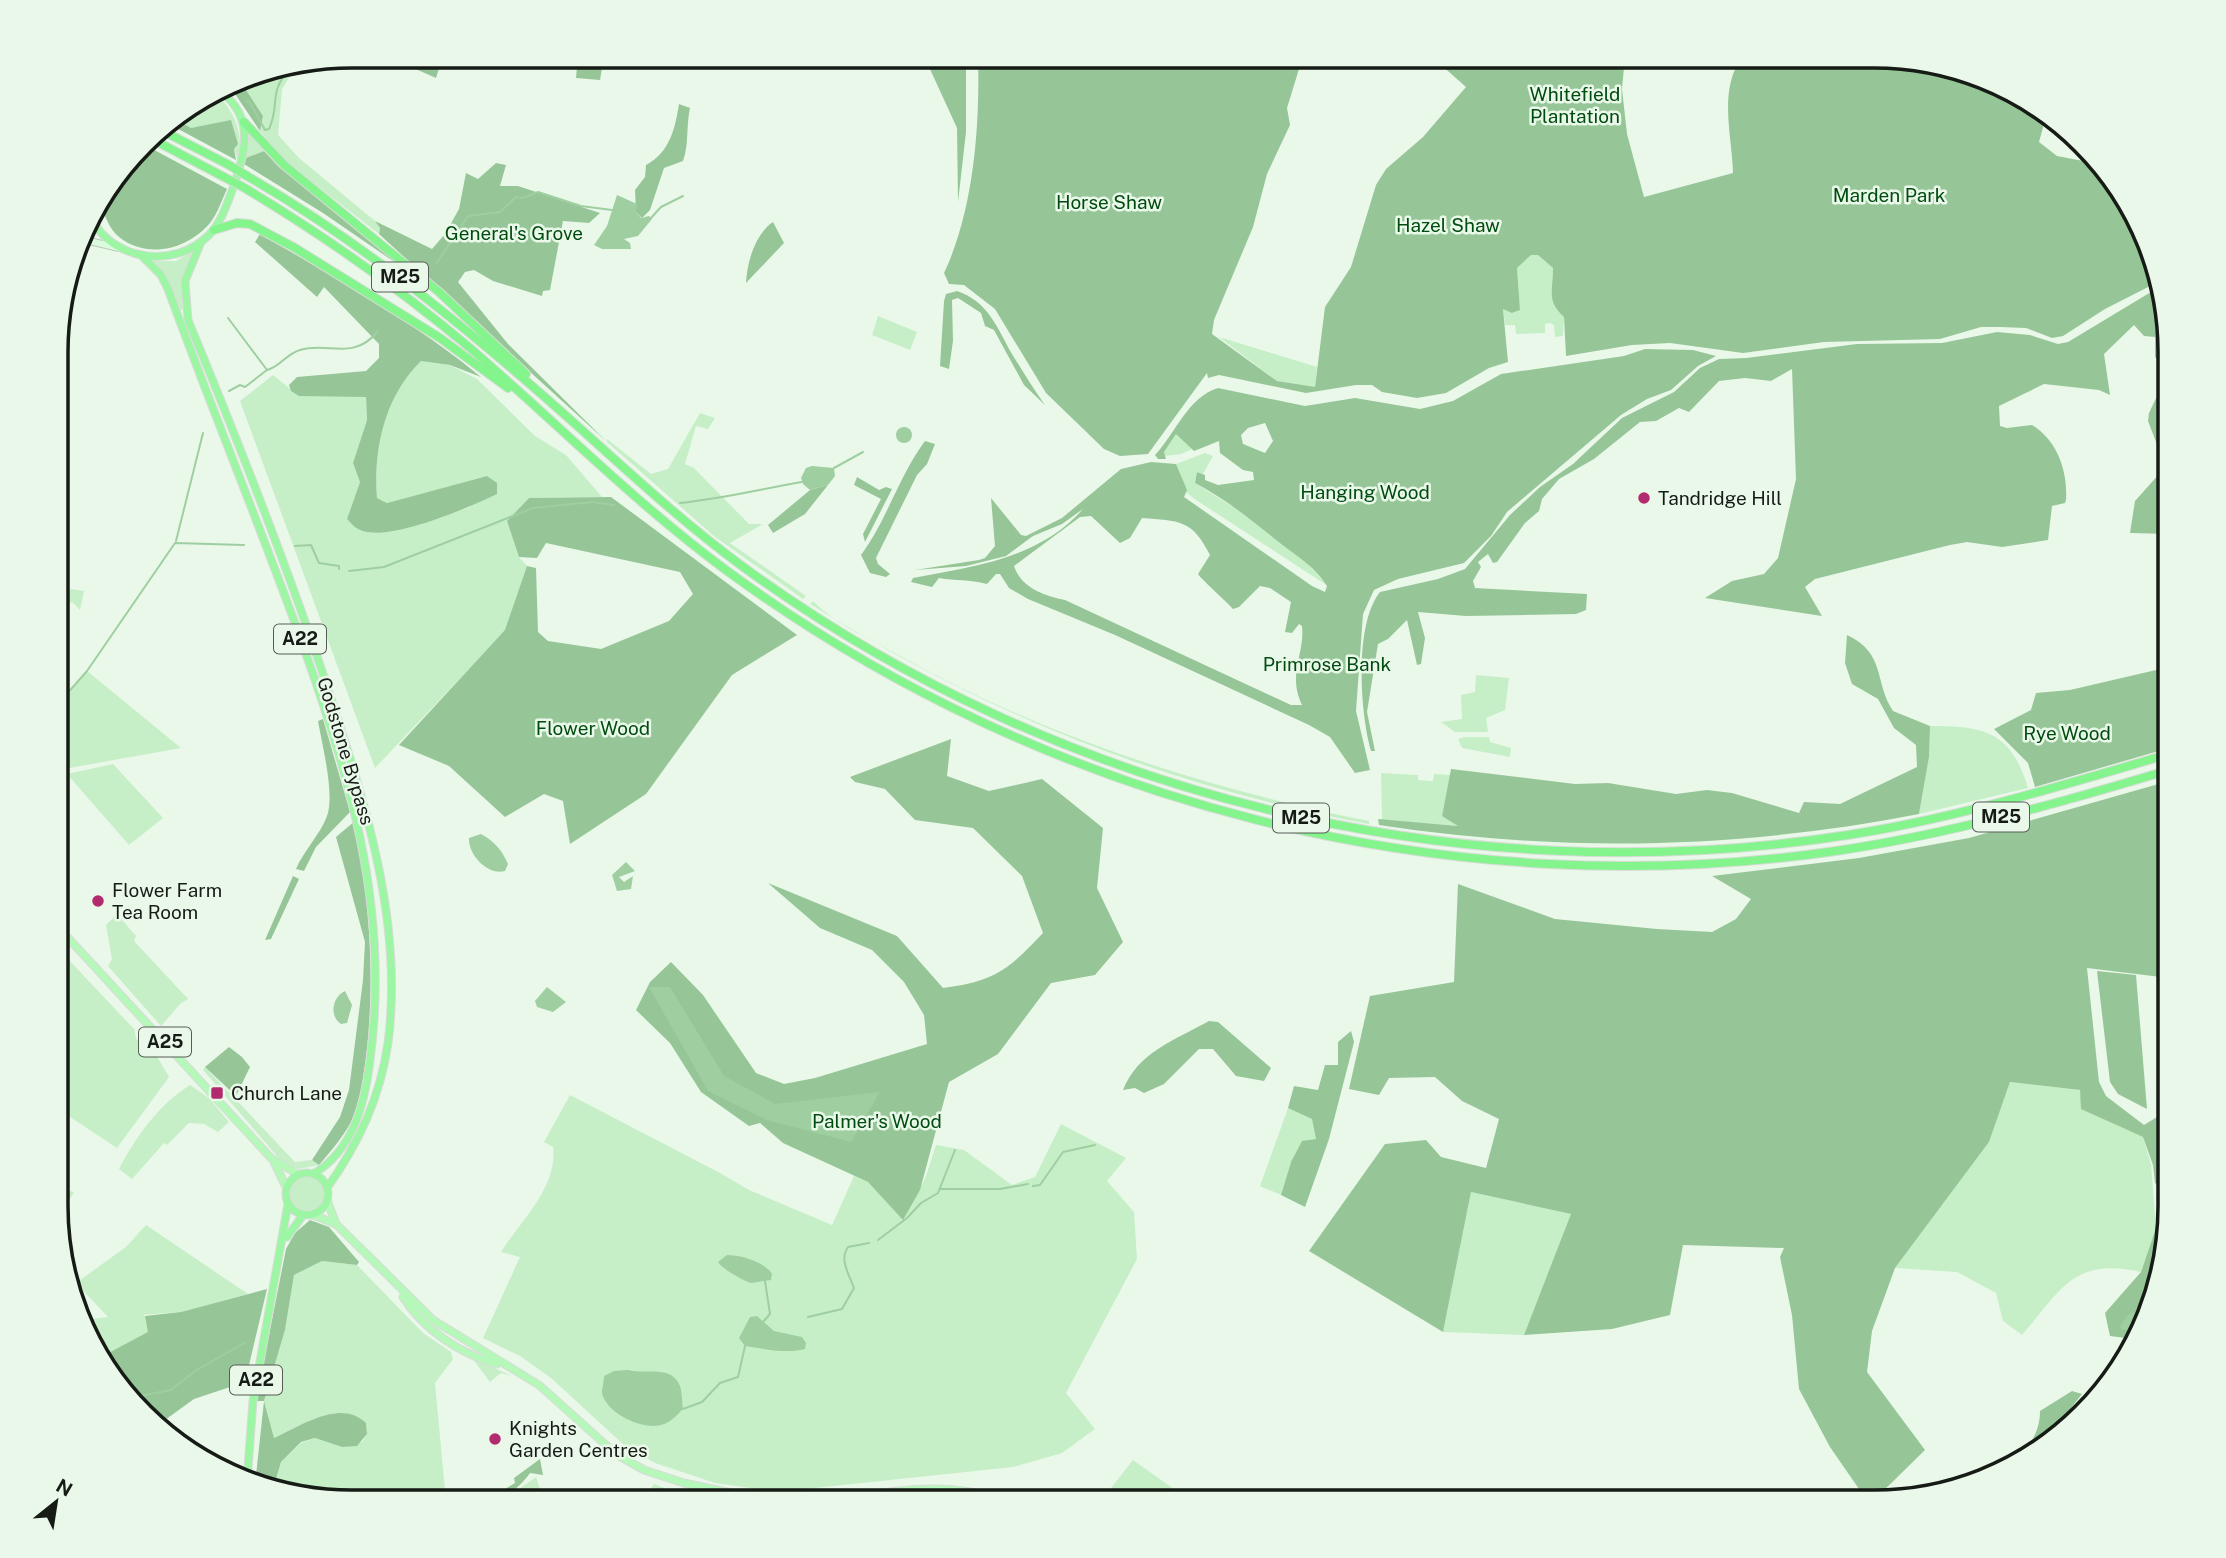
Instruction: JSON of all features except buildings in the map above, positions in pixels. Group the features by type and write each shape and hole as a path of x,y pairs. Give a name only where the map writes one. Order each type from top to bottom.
{"highway":[{"path":"98,228 119,248 142,256 173,255 201,242 214,230 243,162 244,122 228,97"},
{"name":"M25","path":"244,122 284,166 459,311 513,361 542,394"},
{"name":"M25","path":"171,134 229,165 383,263 542,394 649,492 716,547 788,599 888,660 993,714 1084,752 1186,787 1301,818 1393,835 1512,849 1600,853 1731,849 1853,835 1961,814 2158,757"},
{"name":"M25","path":"160,144 243,187 382,278 465,344 641,502 703,553 802,624 879,670 982,723 1062,758 1160,793 1275,825 1357,843 1479,859 1596,866 1690,864 1809,854 1903,839 2017,814 2158,773"},
{"name":"M25","path":"214,230 237,223 250,224 295,248 429,330 529,402"},
{"name":"Godstone Bypass","path":"201,242 185,281 188,320 304,617 364,800 385,908 390,963 388,1041 380,1082 361,1135 327,1188"},
{"name":"Godstone Bypass","path":"142,256 161,275 168,289 277,572 321,696 356,809 369,872 376,969 369,1072 362,1105 344,1145 331,1161 313,1174"},
{"path":"313,1174 327,1188 327,1200 320,1211 303,1215 288,1204 287,1189 299,1175 313,1174"},
{"name":"A22","path":"248,1470 253,1401 268,1306 284,1241 288,1204"},
{"name":"A22","path":"284,1241 303,1215"}],"main road":[{"path":"91,241 119,248"},
{"name":"A25","path":"68,937 271,1158 287,1189"},
{"name":"A25","path":"271,1158 299,1175"},
{"path":"327,1200 336,1224"},
{"path":"313,1214 336,1224 400,1291 410,1308 446,1341 504,1366 539,1385 611,1450 631,1463 684,1483 717,1490"},
{"path":"900,1490 922,1487 958,1490"}],"shaded area":[{"path":"291,75 282,89 278,135 299,158 375,221 380,228 379,234 284,160 260,131 263,116 246,89"},
{"path":"222,100 237,124 240,142 238,162 234,149 207,126 191,128 184,124"},
{"path":"247,130 264,151 246,158"},
{"path":"617,195 637,204 636,212 641,218 649,216 652,219 638,236 624,239 630,243 631,249 602,249 594,245 607,226"},
{"path":"193,251 181,281 183,309 180,311 165,273 152,261 176,261"},
{"path":"1531,255 1538,255 1553,268 1552,295 1555,306 1564,317 1563,336 1555,337 1554,325 1550,323 1545,324 1545,333 1516,334 1515,325 1505,325 1503,308 1512,313 1520,310 1517,268"},
{"path":"878,316 917,332 910,350 872,335"},
{"path":"1219,337 1317,367 1315,388 1277,381"},
{"path":"421,361 450,365 477,379 535,436 566,455 602,497 529,498 507,521 519,557 527,566 506,630 375,768 240,401 273,375 299,396 366,396 367,420 353,463 360,482 347,519 360,530 371,533 399,530 470,507 487,476 387,503 377,498 377,461 384,424 398,390"},
{"path":"700,413 715,418 708,429 696,426 685,464 694,468 749,524 763,524 730,543 806,596 803,599 715,537 607,442 607,439 651,474 668,469"},
{"path":"901,427 907,427 912,435 910,441 901,443 896,438 896,432"},
{"path":"1176,433 1192,449 1165,456 1164,452"},
{"path":"1205,453 1213,456 1203,474 1197,472 1195,483 1257,522 1304,560 1328,586 1186,492 1176,464"},
{"path":"806,468 834,468 835,476 828,485 810,490 801,478"},
{"path":"71,589 84,591 80,610 72,602 68,604 68,592"},
{"path":"813,601 823,610 831,617 810,604"},
{"path":"831,617 874,642 844,626"},
{"path":"87,671 181,748 68,768 68,695"},
{"path":"1476,675 1509,678 1505,710 1486,718 1488,732 1455,732 1441,722 1462,719 1461,695 1475,692"},
{"path":"970,692 1015,713 1130,758 1248,793 1369,821 1369,824 1293,808 1149,767 1079,741 1011,712"},
{"path":"1930,726 1966,728 1993,736 2004,743 2013,754 2028,788 1919,814 1929,757"},
{"path":"1489,737 1490,742 1511,748 1510,757 1462,748 1458,739"},
{"path":"113,764 163,818 129,845 68,774"},
{"path":"1381,773 1418,775 1418,780 1433,781 1434,774 1450,775 1442,816 1460,826 1382,820"},
{"path":"481,834 503,854 508,864 505,871 492,870 475,857 469,838"},
{"path":"626,862 635,871 619,877 624,882 633,876 631,889 617,891 612,875"},
{"path":"117,914 136,936 134,941 188,999 180,1004 161,1026 108,966 112,959 106,925"},
{"path":"68,959 135,1030 139,1043 152,1048 169,1077 117,1148 68,1116"},
{"path":"547,987 566,1002 553,1012 537,1007 535,1001"},
{"path":"649,987 670,987 724,1076 775,1104 880,1092 851,1142 767,1120 708,1091"},
{"path":"345,991 352,1005 347,1023 341,1024 337,1021 334,1007 337,998"},
{"path":"205,1067 295,1162 312,1160 319,1165 299,1169 282,1162 203,1070"},
{"path":"2010,1082 2080,1090 2082,1109 2143,1137 2151,1164 2156,1228 2141,1272 2099,1269 2084,1273 2059,1291 2022,1335 2003,1321 1996,1293 1957,1272 1895,1268 1989,1142"},
{"path":"190,1085 209,1098 229,1122 218,1132 204,1124 189,1123 167,1145 164,1143 132,1179 119,1169 133,1145 158,1112"},
{"path":"570,1095 749,1190 832,1225 854,1176 868,1182 903,1219 925,1179 936,1145 964,1150 1012,1185 1035,1177 1061,1124 1126,1158 1107,1181 1134,1212 1137,1259 1066,1393 1095,1429 1062,1453 1013,1467 796,1490 763,1490 715,1483 655,1463 625,1446 551,1378 520,1356 483,1338 520,1257 501,1252 536,1203 550,1176 553,1147 544,1142"},
{"path":"1288,1108 1312,1118 1316,1139 1291,1162 1281,1195 1260,1186"},
{"path":"307,1177 319,1182 324,1194 319,1206 307,1211 295,1206 290,1194 295,1182"},
{"path":"68,1189 74,1193 68,1201"},
{"path":"1471,1192 1572,1214 1524,1335 1443,1332"},
{"path":"146,1225 248,1294 181,1312 142,1315 145,1316 149,1332 109,1353 92,1319 108,1317 80,1288 79,1281 126,1247"},
{"path":"727,1255 758,1263 769,1270 772,1274 771,1280 751,1283 739,1277 718,1262"},
{"path":"322,1261 357,1265 423,1333 451,1352 453,1359 435,1383 445,1490 334,1489 276,1479 281,1462 301,1443 315,1438 342,1447 362,1442 367,1434 366,1423 345,1413 308,1421 274,1438 264,1401 285,1330 294,1275"},
{"path":"2137,1311 2128,1330 2122,1330 2120,1326 2128,1315"},
{"path":"757,1316 774,1331 802,1337 806,1343 805,1349 782,1351 745,1346 739,1338 750,1317"},
{"path":"472,1358 512,1376 501,1373 490,1382"},
{"path":"614,1371 671,1375 680,1386 683,1409 673,1419 653,1426 635,1423 618,1414 605,1401 602,1393 604,1376"},
{"path":"1133,1460 1175,1490 1109,1490"},
{"path":"536,1477 540,1489 518,1490"},
{"path":"654,1484 670,1490 650,1490"}],"green space":[{"path":"413,68 439,68 436,78"},
{"path":"577,68 602,68 600,80 576,78"},
{"path":"930,68 966,68 966,132 958,202 957,128"},
{"path":"978,68 1299,68 1287,108 1290,125 1267,174 1253,227 1214,320 1212,334 1277,381 1315,387 1325,307 1351,267 1376,185 1386,169 1423,137 1466,87 1445,68 1624,68 1622,89 1627,134 1644,197 1733,173 1728,98 1736,68 1892,69 1965,83 2016,106 2031,116 2044,125 2039,142 2057,156 2083,161 2087,165 2120,210 2143,261 2150,286 2105,309 2063,336 2052,338 2026,328 1981,327 1940,339 1824,342 1743,353 1670,343 1632,345 1566,356 1564,317 1555,306 1552,295 1553,268 1538,255 1531,255 1517,268 1520,310 1512,313 1503,309 1508,362 1489,368 1446,393 1417,398 1382,392 1372,385 1356,385 1306,393 1219,375 1208,378 1207,373 1148,454 1120,456 1104,449 1046,393 995,309 964,285 949,284 944,273 962,222 968,195 978,110"},
{"path":"246,89 263,116 260,131 235,94"},
{"path":"679,104 690,108 683,161 664,168 650,210 642,218 636,212 635,190 645,177 646,165 666,147 676,122"},
{"path":"231,120 238,144 234,149 236,160 177,128 184,124 191,128"},
{"path":"154,150 227,189 210,223 201,232 179,245 155,250 142,248 119,237 104,214 106,210 127,179"},
{"path":"264,151 278,166 392,256 393,261 244,164 246,158"},
{"name":"General's Grove","path":"496,163 506,165 500,186 518,186 600,213 589,223 563,221 550,290 543,291 542,296 493,281 474,270 465,272 458,282 508,344 607,442 379,234 380,228 375,221 432,249 445,234 459,209 466,173 478,179"},
{"path":"773,222 784,243 746,283 753,249 761,234"},
{"path":"260,234 401,319 481,377 450,365 421,361 398,390 384,424 377,461 377,498 387,503 487,476 497,483 497,494 429,522 389,532 360,530 347,519 360,482 353,463 367,420 366,397 299,396 291,391 289,385 297,377 366,371 379,358 379,344 324,287 317,297 255,242"},
{"path":"957,291 985,309 1045,405 1024,385 994,330 985,326 981,313 958,298 952,300 953,341 949,369 940,366 944,301 946,294"},
{"path":"2151,292 2158,360 2155,357 2155,337 2144,336 2134,325 2104,354 2110,395 2099,390 2044,384 1999,406 2000,426 2007,428 2032,425 2048,439 2063,467 2066,500 2065,503 2052,506 2048,540 2002,547 1967,542 1815,579 1805,587 1822,616 1705,598 1732,581 1764,574 1778,558 1796,479 1792,369 1771,381 1745,378 1719,381 1689,412 1679,408 1656,421 1640,422 1594,459 1559,479 1542,499 1539,511 1525,523 1497,562 1493,563 1488,554 1478,562 1481,567 1473,581 1475,588 1587,594 1586,610 1576,614 1466,616 1418,612 1425,638 1421,664 1417,665 1407,620 1388,639 1378,644 1367,712 1375,751 1371,751 1362,692 1363,646 1366,625 1380,592 1438,579 1465,569 1510,515 1540,487 1573,464 1622,418 1674,392 1700,368 1719,359 1857,344 1942,343 1997,332 2030,335 2058,344 2068,342"},
{"name":"Hanging Wood","path":"1645,349 1693,350 1716,356 1698,366 1671,390 1647,399 1621,415 1507,512 1491,536 1464,563 1398,579 1374,590 1363,614 1356,711 1370,770 1355,773 1330,737 1309,725 1115,635 1028,599 1009,588 1000,574 996,574 987,584 939,578 932,587 911,582 913,578 982,564 1026,550 1066,526 1083,509 1062,524 1033,536 1006,556 966,566 915,570 985,558 995,546 991,498 1021,535 1026,536 1062,518 1121,469 1151,462 1176,464 1187,490 1184,497 1312,586 1325,592 1327,586 1310,566 1236,509 1195,483 1197,472 1205,475 1205,480 1218,485 1254,480 1253,472 1243,470 1220,453 1219,441 1194,451 1176,434 1164,452 1166,459 1158,459 1155,455 1198,399 1218,388 1305,406 1355,398 1420,409 1453,401 1501,374 1624,356","holes":["1265,423 1273,441 1265,453 1243,444 1241,435 1248,428","1091,516 1120,543 1130,538 1142,518 1166,520 1190,528 1210,555 1198,574 1233,609 1239,607 1260,586 1270,588 1291,602 1285,632 1292,633 1299,624 1302,626 1296,674 1302,705 1291,705 1065,600 1042,593 1022,580 1014,566 1080,517"]},
{"path":"2158,394 2158,447 2148,421"},
{"path":"925,441 935,444 927,464 917,475 876,558 878,564 890,574 886,577 870,573 861,555"},
{"path":"2158,475 2158,534 2130,533 2135,501"},
{"path":"857,477 879,490 886,487 892,489 865,542 863,534 881,499 854,485"},
{"path":"828,485 805,514 773,533 768,525 810,490"},
{"name":"Flower Wood","path":"611,497 797,635 732,675 646,794 570,844 563,801 544,794 505,817 449,766 399,745 505,630 527,566 536,568 538,632 548,641 601,649 669,621 693,594 680,572 546,543 537,558 519,557 507,521 529,498"},
{"path":"1847,635 1868,650 1874,659 1893,711 1930,726 1929,757 1919,814 1785,834 1650,843 1515,840 1379,825 1378,819 1458,826 1442,816 1451,769 1575,784 1608,783 1676,794 1707,790 1732,793 1799,813 1804,802 1840,804 1917,767 1916,745 1894,728 1878,699 1852,684 1845,663"},
{"name":"Rye Wood","path":"2158,670 2158,751 2035,787 2028,763 1994,729 2031,710 2036,693 2070,690"},
{"path":"323,719 350,812 316,847 304,871 296,869 324,823 329,807 327,769 318,721"},
{"name":"Palmer's Wood","path":"951,739 947,776 989,791 1042,779 1103,828 1097,888 1123,942 1095,975 1051,983 998,1054 949,1082 920,1190 903,1220 868,1182 783,1143 760,1123 749,1126 701,1092 670,1043 636,1010 650,982 671,962 703,995 756,1073 784,1084 815,1078 927,1044 924,1015 904,982 872,950 820,928 768,883 897,936 943,988 976,982 1010,965 1043,933 1022,876 973,828 915,820 885,789 855,782 850,777"},
{"path":"2158,784 2158,977 2087,968 2099,1082 2106,1096 2144,1125 2158,1115 2158,1185 2155,1183 2153,1165 2143,1137 2081,1109 2080,1090 2010,1082 1989,1142 1895,1268 1872,1331 1867,1372 1925,1450 1885,1489 1860,1490 1830,1447 1799,1389 1792,1315 1780,1257 1784,1248 1683,1245 1670,1315 1612,1329 1524,1335 1571,1214 1471,1192 1443,1332 1309,1251 1385,1144 1426,1140 1441,1157 1486,1168 1499,1119 1462,1101 1435,1077 1389,1078 1379,1095 1349,1089 1370,996 1454,982 1458,884 1555,919 1712,932 1736,919 1751,899 1712,876 1859,858 1969,838"},
{"path":"355,821 369,935 367,1049 360,1096 351,1122 341,1139 319,1165 312,1160 340,1117 349,1090 363,980 365,942 336,837"},
{"path":"293,876 299,879 271,939 265,940"},
{"path":"2097,971 2136,975 2147,1109 2118,1094 2110,1082"},
{"path":"1209,1021 1218,1022 1271,1068 1264,1081 1236,1076 1213,1049 1199,1049 1164,1084 1144,1093 1135,1088 1123,1090 1138,1066 1148,1056"},
{"path":"1351,1031 1354,1042 1329,1139 1305,1207 1281,1195 1291,1162 1302,1141 1316,1139 1312,1119 1288,1108 1294,1086 1318,1090 1325,1065 1338,1065 1338,1042"},
{"path":"229,1047 250,1067 236,1096 205,1067"},
{"path":"310,1220 329,1227 359,1262 357,1265 322,1261 294,1275 285,1330 264,1401 256,1401 286,1249 295,1233"},
{"path":"2157,1228 2148,1279 2136,1314 2125,1338 2110,1336 2105,1313 2141,1272"},
{"path":"267,1289 245,1382 194,1399 166,1420 127,1379 109,1353 148,1332 145,1316 181,1312"},
{"path":"2072,1391 2082,1394 2061,1419 2030,1443 2037,1429 2040,1411"},
{"path":"264,1401 274,1438 308,1421 333,1414 356,1416 366,1423 367,1434 357,1446 342,1447 315,1438 301,1442 281,1462 276,1479 256,1473"},
{"path":"540,1459 543,1475 530,1473 514,1490 504,1490 515,1483 514,1478"}],"waterway":[{"path":"246,102 249,101 265,130 269,129 276,92 283,77"},
{"path":"436,264 468,216 500,212 516,197 523,198 538,192 581,206 612,210"},
{"path":"651,218 661,207 683,196"},
{"path":"228,318 267,370 245,387 240,385 229,391"},
{"path":"267,370 300,350 359,346 378,331"},
{"path":"176,541 203,433"},
{"path":"834,468 863,452"},
{"path":"680,503 802,482"},
{"path":"349,571 384,567 533,508 592,502 614,505"},
{"path":"68,693 87,671 175,543 244,545"},
{"path":"295,546 311,545 319,563 339,566 339,569"},
{"path":"1033,1186 1040,1185 1063,1152 1095,1145"},
{"path":"878,1240 907,1218 921,1203 938,1193 955,1150"},
{"path":"941,1189 1000,1189 1028,1184"},
{"path":"808,1317 842,1309 854,1288 846,1267 845,1252 848,1247 869,1243"},
{"path":"763,1322 770,1314 765,1281"},
{"path":"142,1396 171,1390 195,1371 246,1342"},
{"path":"683,1409 702,1402 720,1383 738,1377 745,1346"}],"place":[{"name":"Tandridge Hill","path":"1644,498"},
{"name":"Flower Farm Tea Room","path":"98,901"},
{"name":"Church Lane","path":"217,1093"},
{"name":"Knights Garden Centres","path":"495,1439"}],"park label":[{"name":"Whitefield Plantation","path":"1575,105"},
{"name":"Marden Park","path":"1889,195"},
{"name":"Horse Shaw","path":"1109,202"},
{"name":"Hazel Shaw","path":"1448,225"},
{"name":"Primrose Bank","path":"1327,664"}]}
